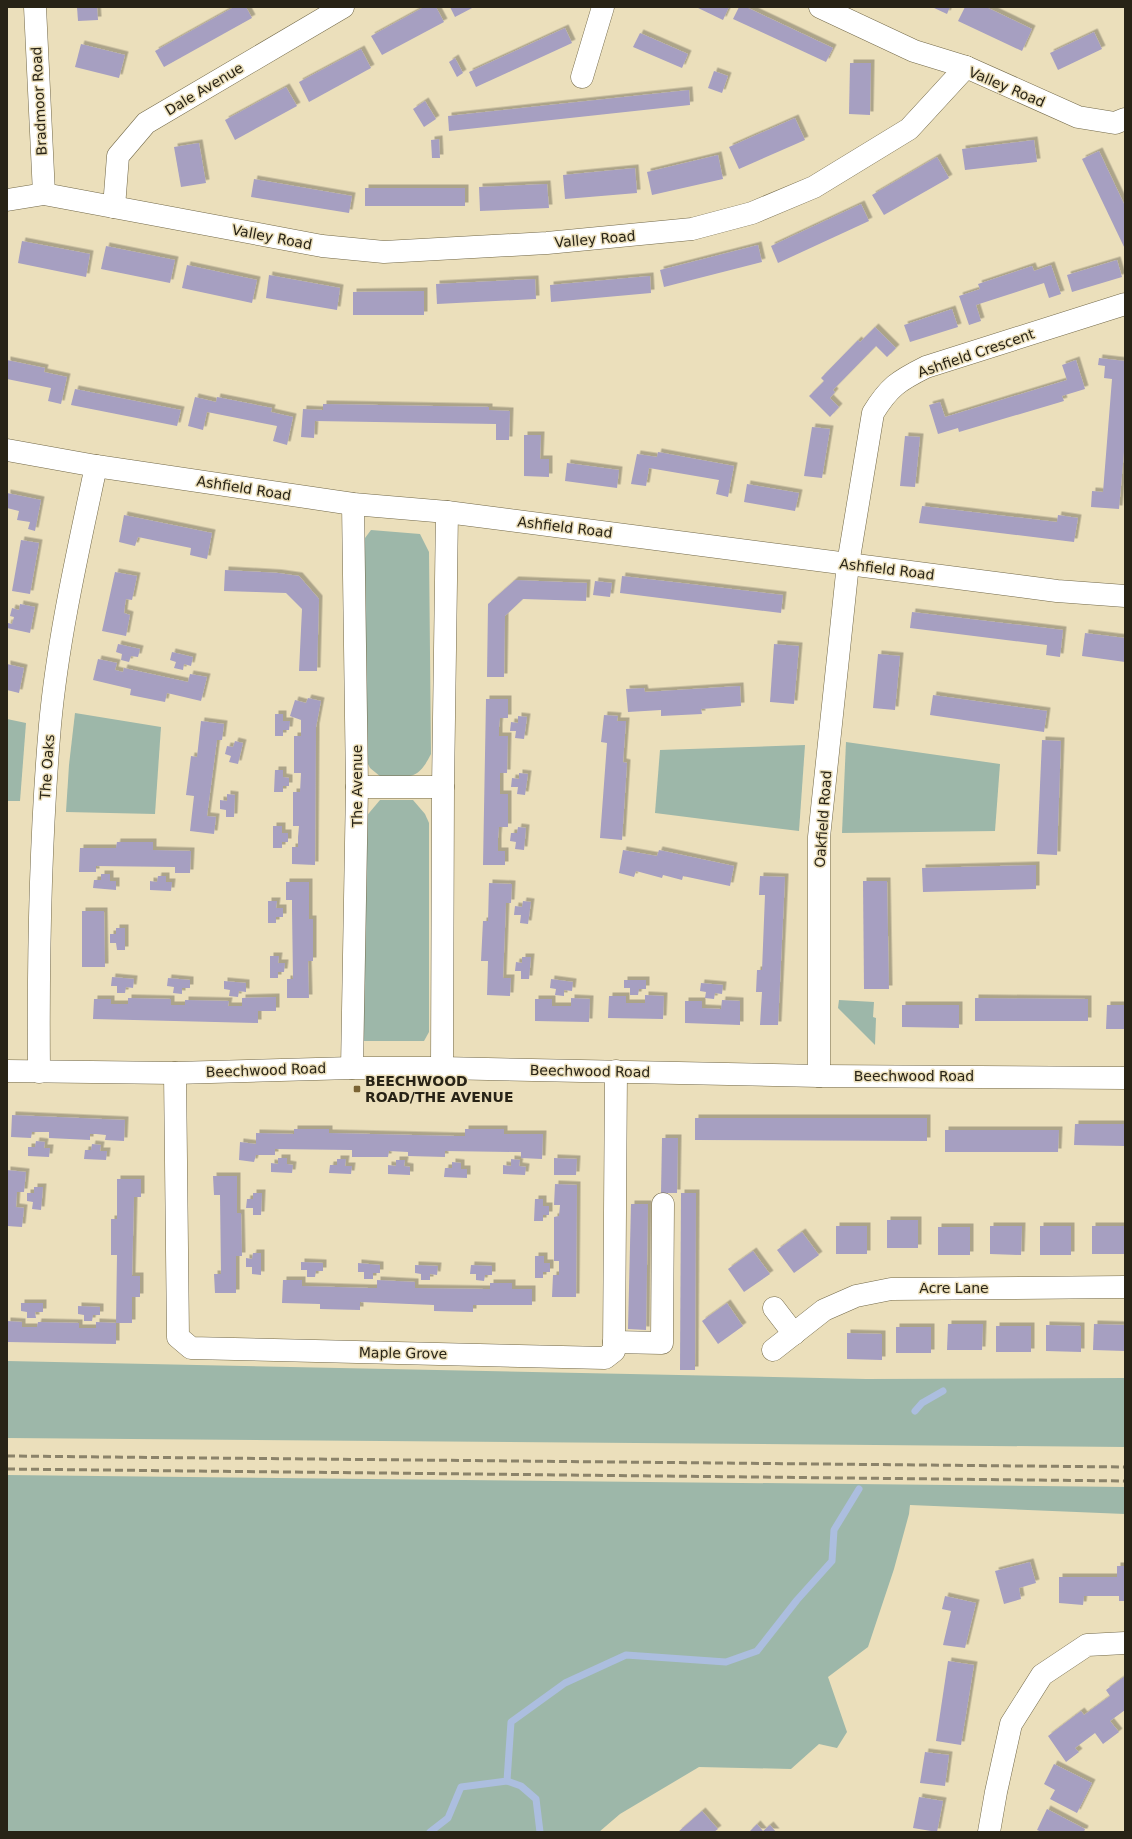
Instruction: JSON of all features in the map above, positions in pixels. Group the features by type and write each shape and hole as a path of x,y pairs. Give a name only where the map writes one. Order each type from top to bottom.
{"street":[{"name":"Bradmoor Road","path":"35,7 44,194"},
{"name":"Dale Avenue","path":"114,207 118,156 146,123 343,7"},
{"path":"582,77 603,7"},
{"path":"820,7 914,51 966,67"},
{"name":"Valley Road","path":"7,200 44,194 322,246 384,252 547,243 692,229 752,213 814,187 909,129 966,67 1078,117 1115,123 1125,119"},
{"name":"Ashfield Crescent","path":"848,564 872,413 884,394 903,378 926,367 1125,304"},
{"name":"Ashfield Road","path":"7,450 96,466 354,504 447,512 1057,591 1125,596"},
{"name":"The Oaks","path":"39,1072 39,898 50,724 66,618 96,466"},
{"name":"The Avenue","path":"352,1068 357,787 354,504"},
{"path":"442,1068 443,787 447,512"},
{"name":"Oakfield Road","path":"819,1076 819,837 848,564"},
{"path":"357,787 443,787"},
{"name":"Beechwood Road","path":"7,1071 175,1073 352,1068 442,1068 819,1076 1125,1078"},
{"name":"Maple Grove","path":"175,1073 178,1338 191,1348 605,1358 614,1351 616,1071"},
{"path":"614,1342 662,1343 663,1204"},
{"name":"Acre Lane","path":"773,1350 824,1310 856,1296 891,1289 1125,1287"},
{"path":"774,1308 794,1334"},
{"path":"989,1832 996,1792 1012,1724 1042,1675 1087,1644 1125,1642"}],"green space":[{"path":"371,530 420,534 429,552 431,754 426,763 417,773 406,777 381,777 370,768 364,756 365,538"},
{"path":"75,713 161,727 155,814 66,812 69,765"},
{"path":"7,719 26,723 20,801 7,801"},
{"path":"846,742 1000,764 995,831 842,833"},
{"path":"805,745 799,831 655,813 660,750"},
{"path":"380,800 413,800 425,814 429,823 429,1032 424,1041 364,1041 360,1033 364,819"},
{"path":"839,1000 874,1002 873,1017 876,1018 875,1045 838,1008"},
{"path":"7,1361 866,1379 1125,1378 1125,1447 7,1438"},
{"path":"7,1475 1125,1487 1125,1514 910,1505 909,1514 894,1569 868,1647 828,1677 847,1732 837,1748 819,1744 791,1769 699,1767 620,1814 599,1832 7,1832"}],"building":[{"path":"77,7 97,7 98,20 78,21"},
{"path":"234,7 246,7 252,18 164,67 155,51"},
{"path":"424,7 436,7 444,22 382,55 371,36"},
{"path":"450,7 474,7 455,17"},
{"path":"696,7 729,7 723,20"},
{"path":"739,7 746,7 833,48 826,62 733,19"},
{"path":"932,7 950,7 947,14"},
{"path":"965,7 986,7 1032,29 1022,51 958,21"},
{"path":"565,28 572,43 476,87 469,72"},
{"path":"1094,32 1102,49 1058,70 1050,53"},
{"path":"640,33 688,54 682,68 633,47"},
{"path":"81,44 125,55 119,78 75,67"},
{"path":"361,49 371,68 309,102 299,82"},
{"path":"455,58 463,73 457,77 449,62"},
{"path":"850,63 871,63 870,115 849,114"},
{"path":"714,71 728,76 722,93 708,88"},
{"path":"286,87 297,106 235,140 225,120"},
{"path":"689,90 690,105 449,131 448,116"},
{"path":"425,101 436,119 424,127 413,109"},
{"path":"795,118 805,140 739,169 729,147"},
{"path":"439,139 440,158 432,158 431,140"},
{"path":"1034,140 1037,162 965,170 962,149"},
{"path":"199,143 206,183 181,187 174,147"},
{"path":"1099,151 1125,206 1125,249 1082,159"},
{"path":"718,155 723,179 652,195 647,172"},
{"path":"937,157 949,178 884,215 872,195"},
{"path":"635,168 637,193 565,199 563,175"},
{"path":"254,179 352,196 349,213 251,197"},
{"path":"547,184 549,208 480,211 479,187"},
{"path":"365,188 465,188 465,206 365,206"},
{"path":"861,204 869,221 778,263 771,246"},
{"path":"22,241 90,254 86,277 18,263"},
{"path":"758,245 762,262 664,287 660,270"},
{"path":"106,246 175,260 170,283 101,269"},
{"path":"1117,260 1122,277 1072,292 1067,275"},
{"path":"187,265 257,280 252,303 182,288"},
{"path":"1051,265 1061,294 1049,298 1044,283 976,305 981,321 969,325 959,296 980,289 978,284 1032,266 1034,271"},
{"path":"269,275 340,288 337,310 266,298"},
{"path":"650,276 651,293 551,302 550,285"},
{"path":"535,279 536,299 437,304 436,284"},
{"path":"424,291 424,315 353,315 353,292"},
{"path":"952,309 958,327 910,342 904,325"},
{"path":"875,327 896,348 887,357 876,346 833,390 835,392 830,398 839,407 830,417 809,396 824,381 821,378 858,340 860,342"},
{"path":"1099,358 1125,361 1125,440 1119,509 1091,507 1092,491 1103,492 1112,379 1104,378 1105,366 1098,365"},
{"path":"7,360 45,368 44,372 67,377 61,404 48,401 51,388 7,379"},
{"path":"1076,360 1085,389 1062,396 1064,401 959,432 958,428 938,434 929,405 940,402 945,417 1067,380 1062,365"},
{"path":"75,389 181,410 177,426 71,405"},
{"path":"195,397 216,402 217,397 272,408 271,412 293,417 287,445 273,441 277,426 207,412 203,430 188,426"},
{"path":"323,404 489,407 489,410 510,411 509,440 496,440 496,424 315,421 314,438 301,437 303,409 323,410"},
{"path":"812,427 830,429 822,478 804,476"},
{"path":"524,435 541,435 540,459 549,459 549,477 524,476"},
{"path":"905,436 920,437 915,487 900,486"},
{"path":"658,452 734,466 728,497 716,494 719,480 649,468 646,486 631,484 637,454 657,457"},
{"path":"567,463 619,470 617,488 565,481"},
{"path":"747,484 799,493 795,511 744,502"},
{"path":"7,493 41,500 35,531 28,529 30,522 17,520 19,511 7,508"},
{"path":"922,506 1057,522 1058,515 1078,518 1074,542 919,523"},
{"path":"124,515 212,533 207,559 190,555 191,548 138,537 135,546 119,542"},
{"path":"21,540 39,543 30,594 12,591"},
{"path":"225,570 278,573 299,576 319,599 317,671 299,671 302,609 286,593 224,591"},
{"path":"115,572 137,576 132,600 126,599 124,613 130,615 126,636 102,631"},
{"path":"622,576 783,595 781,613 620,593"},
{"path":"515,580 587,583 586,601 523,599 505,616 504,677 487,677 488,604"},
{"path":"595,581 612,583 610,597 593,595"},
{"path":"20,604 35,607 30,633 7,628 8,623 12,624 14,617 10,616 12,608 19,610"},
{"path":"912,612 1063,630 1060,657 1046,655 1047,645 910,628"},
{"path":"1085,633 1125,638 1125,662 1082,656"},
{"path":"118,644 140,649 138,657 131,656 129,662 121,660 122,654 116,652"},
{"path":"774,644 799,646 794,704 770,702"},
{"path":"172,652 193,657 191,666 184,664 183,670 174,668 176,662 170,660"},
{"path":"878,654 900,656 895,710 873,708"},
{"path":"98,659 117,663 115,670 123,672 124,668 188,682 190,674 207,677 201,701 167,693 165,702 130,695 131,689 93,680"},
{"path":"7,664 24,668 19,693 7,690"},
{"path":"740,686 741,706 701,709 702,714 661,716 661,710 628,712 626,689 644,688 645,692"},
{"path":"933,695 1047,711 1044,732 930,715"},
{"path":"308,698 321,701 316,727 315,865 292,864 292,847 298,847 299,826 293,826 293,792 300,792 301,773 294,773 294,736 301,736 301,720 290,716 295,700 306,703"},
{"path":"486,699 508,699 508,718 500,718 499,727 499,736 508,736 507,773 500,773 500,794 508,794 508,827 499,827 498,838 498,851 505,851 505,865 483,865"},
{"path":"275,714 283,714 283,721 290,721 289,730 283,730 283,736 275,736"},
{"path":"604,715 618,716 617,721 626,721 623,762 627,763 622,840 600,838 607,743 601,742"},
{"path":"518,716 527,717 524,739 515,738 516,731 510,731 511,722 518,723"},
{"path":"201,721 224,724 222,740 217,740 207,816 216,817 214,834 190,831 194,796 186,795 191,756 197,757"},
{"path":"1042,740 1061,741 1057,855 1037,854"},
{"path":"235,741 243,743 238,764 229,762 231,756 225,754 227,746 233,747"},
{"path":"275,770 283,770 283,777 289,778 289,786 283,786 283,792 274,792"},
{"path":"519,773 528,774 525,795 517,794 518,787 511,787 512,778 519,779"},
{"path":"227,794 235,795 234,817 226,817 226,810 220,809 220,800 227,801"},
{"path":"273,826 282,826 282,833 288,833 288,842 282,842 282,848 273,848"},
{"path":"518,827 526,828 524,850 515,849 516,842 510,841 511,833 517,833"},
{"path":"117,842 153,842 153,850 191,851 190,873 175,873 175,867 96,866 96,872 79,872 80,848 116,848"},
{"path":"623,850 657,856 659,850 734,866 730,886 683,876 682,880 663,875 662,878 636,871 634,877 619,873"},
{"path":"1036,865 1036,889 923,892 922,868"},
{"path":"101,874 110,874 110,881 116,881 116,890 93,888 94,880 101,880"},
{"path":"158,876 166,876 166,882 172,882 171,891 150,890 150,881 157,882"},
{"path":"760,876 785,877 778,1025 760,1025 762,992 756,992 757,970 762,970 765,895 759,895"},
{"path":"863,881 887,881 889,989 864,989"},
{"path":"286,882 309,882 309,919 313,919 313,961 308,961 309,998 287,998 287,979 293,979 292,900 286,900"},
{"path":"489,883 512,884 511,903 506,903 503,978 511,978 510,996 487,995 488,961 481,961 483,921 488,921"},
{"path":"268,901 277,901 276,908 283,908 283,917 276,917 276,923 268,923"},
{"path":"523,901 531,902 528,924 520,923 521,915 514,915 515,906 522,907"},
{"path":"82,911 104,911 105,967 82,967"},
{"path":"116,928 125,928 125,950 117,950 116,943 110,943 110,934 116,934"},
{"path":"270,956 279,956 278,963 285,963 284,972 278,972 278,978 270,978"},
{"path":"522,957 531,957 529,979 521,979 521,971 515,971 516,962 522,963"},
{"path":"112,977 134,979 133,988 126,987 125,993 117,993 117,986 111,986"},
{"path":"168,978 190,980 190,988 182,988 182,994 173,993 174,987 167,986"},
{"path":"551,979 573,982 572,991 564,990 564,996 555,995 556,989 550,988"},
{"path":"624,980 646,980 646,989 639,989 638,995 630,995 630,988 624,988"},
{"path":"224,981 246,983 246,992 239,991 238,997 229,996 230,990 224,989"},
{"path":"701,983 723,985 722,994 715,993 714,999 705,998 706,992 700,991"},
{"path":"645,995 664,996 663,1019 608,1018 609,996 626,996 626,1003 645,1003"},
{"path":"276,997 276,1011 258,1011 258,1023 93,1019 94,999 111,999 111,1004 128,1004 128,998 171,999 171,1005 185,1005 185,1000 229,1001 228,1006 242,1006 242,998"},
{"path":"571,998 590,999 589,1022 535,1021 535,999 552,999 552,1006 571,1006"},
{"path":"975,998 1088,999 1088,1021 975,1021"},
{"path":"722,1000 740,1001 740,1025 685,1023 685,1001 702,1001 702,1008 721,1009"},
{"path":"902,1005 959,1005 959,1028 902,1027"},
{"path":"1107,1005 1125,1005 1125,1029 1106,1029"},
{"path":"12,1115 125,1120 124,1141 105,1140 106,1135 96,1134 90,1134 90,1140 49,1138 49,1132 32,1132 31,1138 11,1137"},
{"path":"695,1118 927,1118 927,1141 695,1140"},
{"path":"1075,1124 1125,1124 1125,1146 1074,1145"},
{"path":"294,1129 329,1129 329,1133 465,1136 465,1129 504,1129 504,1134 543,1134 542,1159 521,1158 521,1152 445,1151 445,1157 408,1156 408,1152 389,1151 388,1157 352,1157 352,1150 275,1149 275,1155 256,1155 254,1162 239,1160 240,1142 256,1144 256,1133 294,1134"},
{"path":"945,1130 1059,1130 1058,1152 945,1152"},
{"path":"662,1138 678,1138 677,1193 661,1193"},
{"path":"36,1141 45,1142 44,1148 50,1148 49,1157 28,1156 28,1147 35,1147"},
{"path":"92,1144 101,1145 100,1151 107,1151 106,1160 84,1159 85,1150 91,1150"},
{"path":"278,1158 287,1158 287,1164 293,1165 292,1173 271,1172 271,1163 278,1164"},
{"path":"554,1158 577,1159 576,1175 554,1175"},
{"path":"337,1159 346,1159 345,1166 352,1166 351,1174 329,1173 330,1165 337,1165"},
{"path":"511,1159 520,1160 519,1166 526,1167 525,1175 503,1174 503,1165 511,1166"},
{"path":"396,1160 405,1160 404,1166 410,1167 410,1175 388,1174 388,1165 396,1166"},
{"path":"452,1162 461,1163 461,1169 467,1169 467,1178 444,1177 445,1168 452,1168"},
{"path":"7,1170 26,1172 24,1192 17,1192 16,1207 24,1208 22,1227 7,1226"},
{"path":"213,1176 237,1176 237,1213 241,1213 242,1256 236,1256 236,1293 215,1293 214,1274 221,1274 220,1195 214,1195"},
{"path":"117,1179 141,1179 141,1197 134,1197 132,1276 140,1276 140,1297 132,1297 132,1323 116,1323 117,1255 111,1255 111,1219 117,1219"},
{"path":"555,1184 577,1185 576,1297 552,1297 553,1275 559,1275 559,1261 554,1261 554,1217 559,1216 560,1205 554,1205"},
{"path":"34,1187 43,1187 41,1210 32,1209 33,1202 27,1201 27,1193 34,1193"},
{"path":"253,1193 262,1193 261,1215 253,1215 253,1208 246,1208 247,1199 253,1199"},
{"path":"681,1193 696,1193 695,1370 680,1370"},
{"path":"535,1199 543,1199 543,1206 549,1206 549,1215 543,1215 543,1221 534,1221"},
{"path":"631,1204 648,1204 646,1330 628,1329"},
{"path":"887,1220 918,1220 918,1248 887,1248"},
{"path":"836,1226 867,1226 867,1254 836,1254"},
{"path":"990,1226 1022,1226 1021,1255 990,1254"},
{"path":"1040,1226 1071,1226 1071,1255 1040,1255"},
{"path":"1092,1226 1124,1226 1124,1254 1092,1254"},
{"path":"938,1227 970,1227 970,1255 938,1255"},
{"path":"802,1232 819,1255 794,1273 777,1250"},
{"path":"753,1251 770,1274 744,1292 728,1269"},
{"path":"253,1253 261,1253 261,1275 252,1274 252,1267 246,1267 246,1258 252,1259"},
{"path":"535,1256 544,1256 544,1263 550,1263 550,1272 543,1272 543,1278 535,1278"},
{"path":"301,1262 323,1263 323,1271 316,1271 315,1277 307,1277 307,1270 301,1270"},
{"path":"358,1263 380,1265 380,1273 373,1273 373,1279 364,1279 364,1272 358,1272"},
{"path":"415,1265 438,1266 437,1275 430,1274 430,1280 421,1280 421,1274 415,1273"},
{"path":"471,1265 492,1266 492,1275 485,1275 484,1281 476,1280 476,1274 470,1274"},
{"path":"283,1280 302,1280 302,1286 369,1288 377,1288 377,1280 415,1282 415,1288 490,1289 490,1283 512,1283 512,1289 532,1289 532,1305 473,1305 473,1312 434,1311 434,1305 360,1302 360,1310 320,1309 320,1304 282,1303"},
{"path":"21,1303 43,1303 43,1312 35,1312 36,1318 27,1318 27,1312 21,1311"},
{"path":"727,1303 743,1326 718,1344 702,1321"},
{"path":"78,1306 100,1307 100,1315 93,1315 92,1321 84,1321 84,1315 78,1314"},
{"path":"7,1321 22,1322 22,1327 37,1327 38,1322 79,1323 79,1328 96,1328 96,1322 116,1323 116,1344 7,1342"},
{"path":"948,1324 983,1324 982,1350 947,1350"},
{"path":"1094,1324 1125,1325 1125,1351 1093,1350"},
{"path":"1046,1325 1081,1326 1081,1352 1046,1351"},
{"path":"996,1326 1031,1326 1031,1352 996,1352"},
{"path":"896,1327 931,1327 931,1353 896,1353"},
{"path":"847,1333 882,1334 882,1360 847,1359"},
{"path":"1030,1562 1036,1583 1019,1588 1021,1599 1004,1604 995,1571"},
{"path":"1117,1566 1125,1566 1125,1601 1119,1601 1119,1596 1084,1596 1083,1605 1059,1603 1059,1577 1117,1577"},
{"path":"945,1596 976,1603 965,1648 943,1645 951,1611 942,1609"},
{"path":"948,1661 974,1665 961,1745 936,1741"},
{"path":"1125,1676 1125,1710 1110,1721 1119,1732 1103,1744 1095,1733 1075,1748 1079,1752 1066,1762 1048,1736 1081,1711 1084,1715 1110,1696 1106,1690"},
{"path":"925,1752 949,1755 945,1786 920,1783"},
{"path":"1054,1764 1092,1783 1077,1813 1050,1799 1055,1790 1044,1784"},
{"path":"919,1797 943,1801 937,1832 913,1828"},
{"path":"1047,1809 1085,1829 1084,1832 1042,1832 1037,1830"},
{"path":"702,1811 718,1829 714,1832 678,1832"},
{"path":"757,1824 763,1831 770,1825 776,1832 749,1832"}],"waterway":[{"path":"915,1411 922,1403 943,1391"},
{"path":"430,1832 448,1818 461,1787 507,1781 511,1722 565,1683 626,1655 726,1662 757,1651 797,1600 832,1561 834,1530 859,1489"},
{"path":"507,1781 521,1786 536,1799 540,1832"}],"railway":[{"path":"7,1456 1125,1467"},
{"path":"7,1469 1125,1481"}],"place":[{"name":"BEECHWOOD ROAD/THE AVENUE","path":"357,1089"}]}
